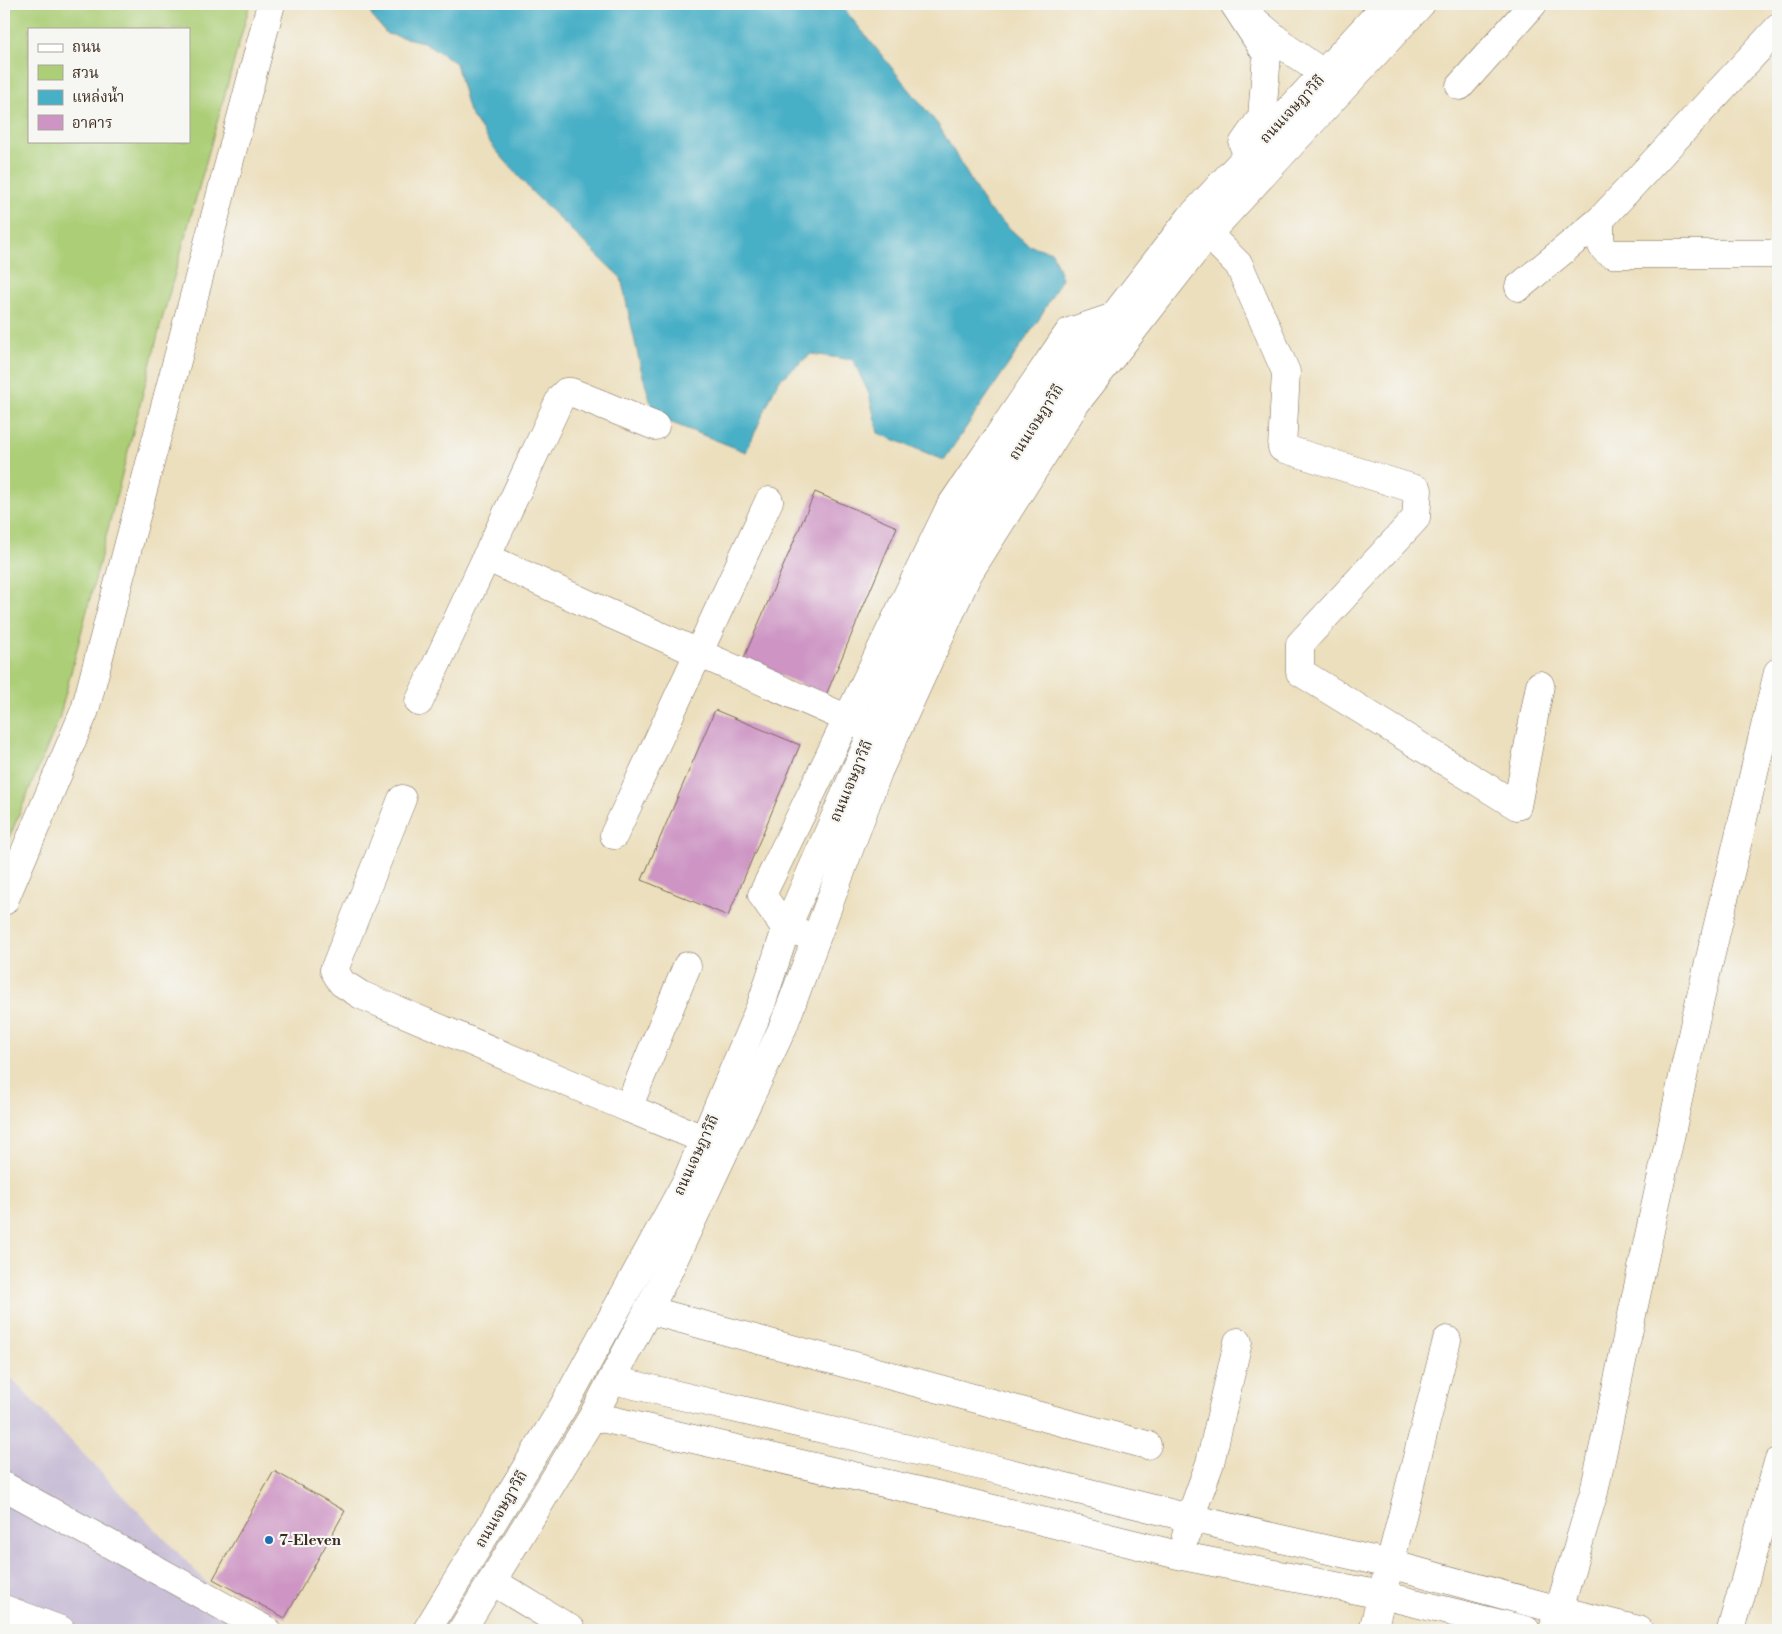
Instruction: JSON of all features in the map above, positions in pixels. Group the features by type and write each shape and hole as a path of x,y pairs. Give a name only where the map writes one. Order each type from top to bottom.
{"street":[{"path":"4,901 85,710 271,4"},
{"path":"1235,4 1287,48 1324,74"},
{"path":"1235,4 1267,55 1262,117 1199,226 1239,265 1286,372 1282,448 1418,490 1416,518 1300,644 1300,672 1517,806 1540,685"},
{"name":"ถนนเจษฎาวิถี","path":"1199,226 1420,4"},
{"path":"1460,86 1533,4"},
{"name":"ถนนเจษฎาวิถี","path":"462,1630 592,1416 668,1274 715,1144 786,929 883,735 948,560 1057,389 1124,322 1199,226 1324,74 1373,9"},
{"path":"1519,287 1600,220 1778,28"},
{"path":"1600,220 1601,245 1605,252 1613,254 1778,254"},
{"path":"816,937 786,929 762,895 950,507 1069,332 1124,322"},
{"path":"419,702 561,397 566,392 571,392 655,426"},
{"path":"614,834 769,501"},
{"path":"486,557 883,735"},
{"path":"1556,1620 1594,1492 1695,1021 1778,672"},
{"name":"ถนนเจษฎาวิถี","path":"427,1630 563,1407 686,1182 715,1144 783,1027 878,772 883,735"},
{"path":"402,798 334,970 342,983 360,995 715,1144"},
{"path":"628,1108 687,966"},
{"path":"648,1310 1147,1445"},
{"path":"1373,1630 1447,1340"},
{"path":"1182,1556 1190,1518 1210,1463 1238,1342"},
{"path":"612,1380 1390,1564 1556,1620 1639,1630"},
{"path":"592,1416 944,1497 1182,1556 1382,1595 1526,1630"},
{"path":"1731,1630 1778,1462"},
{"path":"981,1507 990,1468"},
{"path":"4,1486 266,1630"},
{"path":"492,1581 572,1630"},
{"path":"4,1609 61,1630"}],"shaded area":[{"path":"4,1371 252,1630 4,1630"}],"green space":[{"path":"4,4 250,4 160,327 59,719 4,850"}],"water":[{"path":"372,4 840,4 939,126 987,208 1028,245 1052,252 1062,278 1039,319 944,460 878,433 869,394 853,360 811,354 778,381 746,452 667,421 654,414 641,369 621,278 534,194 494,148 469,112 456,63 424,42 387,34 371,15"}],"building":[{"path":"815,492 897,527 826,695 743,660"},
{"path":"715,710 800,745 728,916 642,880"},
{"path":"274,1471 345,1511 285,1618 213,1579"}],"place":[{"name":"7-Eleven","path":"269,1540"}]}
